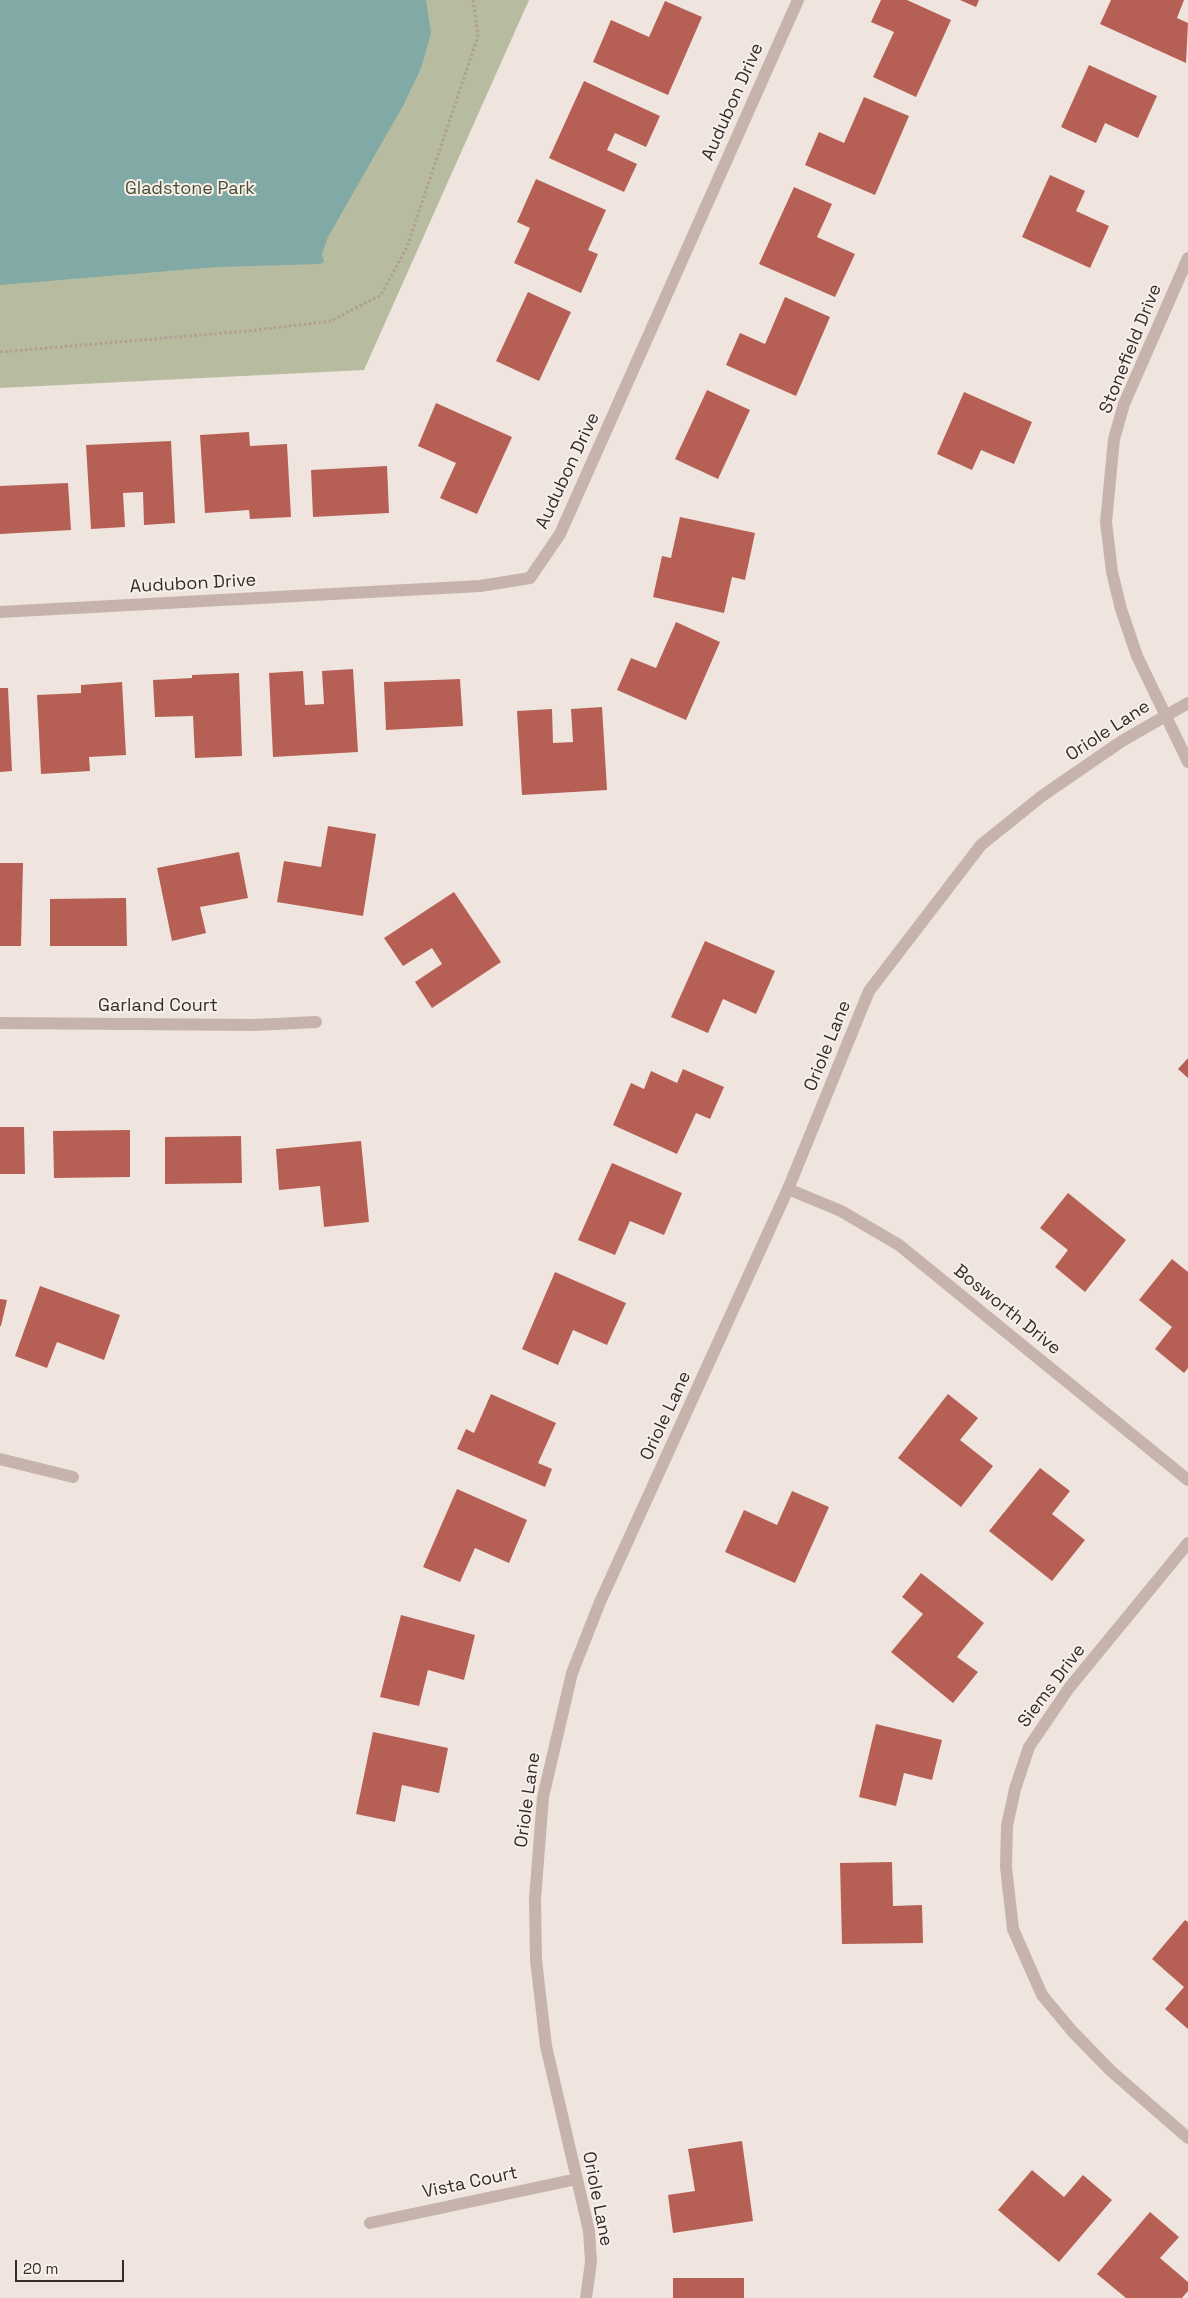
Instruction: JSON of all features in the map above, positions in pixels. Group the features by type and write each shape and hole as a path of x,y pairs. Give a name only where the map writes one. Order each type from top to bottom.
{"street":[{"name":"Audubon Drive","path":"0,612 480,586 530,578 560,534 798,0"},
{"name":"Stonefield Drive","path":"1188,258 1124,404 1114,439 1106,522 1112,572 1121,609 1137,656 1188,762"},
{"name":"Oriole Lane","path":"586,2298 591,2262 589,2231 546,2046 536,1960 535,1899 543,1797 572,1673 600,1602 788,1189 869,991 944,890 981,845 1042,796 1122,741 1188,703"},
{"name":"Garland Court","path":"0,1023 254,1025 316,1022"},
{"name":"Bosworth Drive","path":"788,1189 841,1212 899,1245 1188,1480"},
{"path":"0,1459 73,1476"},
{"name":"Siems Drive","path":"1188,1543 1064,1694 1029,1747 1015,1789 1007,1826 1006,1868 1013,1929 1042,1995 1072,2031 1111,2071 1188,2138"},
{"name":"Vista Court","path":"370,2223 577,2179"}],"path":[{"path":"0,352 248,331 331,321 381,295 407,247 478,36 473,0"}],"green space":[{"name":"Gladstone Park","path":"0,0 529,0 364,370 0,388"}],"water":[{"name":"Gladstone Park","path":"0,0 426,0 431,33 421,68 404,104 328,237 322,254 324,262 320,264 217,267 0,285"}],"building":[{"path":"881,0 907,0 951,20 916,97 873,77 894,32 871,22"},
{"path":"960,0 979,0 976,7"},
{"path":"1111,0 1184,0 1177,18 1188,23 1186,63 1100,24"},
{"path":"665,1 702,17 668,95 593,62 611,20 649,37"},
{"path":"1089,65 1157,96 1138,138 1105,123 1096,143 1061,127"},
{"path":"584,81 660,116 646,147 615,133 607,150 637,164 624,192 549,158"},
{"path":"864,97 909,116 875,195 805,165 819,132 844,143"},
{"path":"1050,175 1085,191 1076,211 1109,226 1090,268 1022,237"},
{"path":"536,179 606,210 588,250 598,254 581,293 514,263 530,228 517,222"},
{"path":"794,187 832,204 817,237 855,254 835,297 759,264"},
{"path":"528,292 571,312 539,381 496,361"},
{"path":"785,297 830,317 796,396 726,365 740,333 765,344"},
{"path":"707,390 750,410 718,479 675,459"},
{"path":"964,392 1032,422 1014,464 981,450 972,470 937,454"},
{"path":"436,403 512,437 477,514 440,498 456,463 418,446"},
{"path":"249,432 250,446 287,444 291,517 250,519 249,510 205,513 200,435"},
{"path":"171,441 175,523 144,525 143,492 123,493 125,527 91,529 86,445"},
{"path":"387,466 389,513 313,517 311,470"},
{"path":"68,483 71,530 0,534 0,486"},
{"path":"680,517 755,533 745,580 732,577 724,613 653,597 662,556 671,558"},
{"path":"676,622 720,642 686,720 617,690 631,658 656,668"},
{"path":"353,669 358,752 273,757 269,673 303,671 305,705 324,704 322,671"},
{"path":"239,673 242,756 195,758 193,716 155,717 153,680 192,678 192,675"},
{"path":"460,679 463,726 386,730 384,682"},
{"path":"122,682 126,755 89,757 90,771 41,774 37,695 81,693 81,685"},
{"path":"0,688 8,688 12,771 0,772"},
{"path":"602,707 607,790 522,795 517,711 552,709 553,743 573,742 571,709"},
{"path":"328,826 376,834 363,916 277,902 284,861 321,867"},
{"path":"239,852 248,898 200,907 206,933 172,941 157,868"},
{"path":"0,863 23,863 21,946 0,946"},
{"path":"454,892 501,962 432,1008 415,982 442,964 432,948 403,966 384,938"},
{"path":"126,898 127,946 50,946 50,899"},
{"path":"705,941 775,971 756,1014 723,999 708,1033 671,1017"},
{"path":"1188,1058 1188,1078 1178,1069"},
{"path":"683,1069 724,1087 710,1119 696,1113 677,1154 613,1125 631,1083 644,1089 651,1071 677,1083"},
{"path":"0,1127 24,1127 25,1174 0,1174"},
{"path":"130,1130 130,1177 54,1178 53,1131"},
{"path":"241,1136 242,1183 165,1184 165,1137"},
{"path":"361,1141 369,1222 324,1227 320,1186 279,1190 276,1149"},
{"path":"612,1163 682,1193 664,1235 630,1221 615,1255 578,1240"},
{"path":"1068,1193 1126,1240 1085,1292 1055,1267 1068,1250 1040,1228"},
{"path":"1172,1259 1188,1272 1188,1368 1184,1373 1155,1349 1172,1327 1139,1300"},
{"path":"555,1272 626,1303 607,1345 573,1330 558,1365 522,1349"},
{"path":"40,1286 120,1315 104,1360 57,1342 47,1368 15,1356"},
{"path":"0,1299 7,1300 1,1326 0,1326"},
{"path":"491,1394 556,1423 538,1463 552,1469 545,1487 457,1449 466,1429 474,1433"},
{"path":"948,1394 978,1418 960,1440 993,1466 961,1507 898,1458"},
{"path":"1040,1468 1070,1491 1052,1514 1085,1540 1052,1581 989,1531"},
{"path":"457,1489 527,1520 509,1563 475,1548 460,1582 423,1567"},
{"path":"792,1491 829,1507 795,1583 725,1552 744,1510 777,1525"},
{"path":"921,1573 984,1623 957,1657 978,1672 953,1703 891,1652 923,1614 902,1597"},
{"path":"401,1615 475,1635 464,1680 428,1670 419,1706 380,1697"},
{"path":"876,1724 942,1740 932,1780 904,1773 896,1806 859,1797"},
{"path":"373,1732 448,1748 439,1793 402,1785 395,1822 356,1814"},
{"path":"892,1862 893,1906 922,1905 923,1943 842,1944 840,1863"},
{"path":"1185,1920 1188,1922 1188,2029 1165,2009 1184,1987 1152,1959"},
{"path":"742,2141 753,2221 673,2233 668,2195 695,2191 688,2149"},
{"path":"1032,2170 1064,2197 1083,2175 1112,2200 1059,2262 998,2210"},
{"path":"1150,2212 1179,2237 1160,2258 1188,2282 1188,2291 1182,2298 1126,2298 1097,2274"},
{"path":"673,2278 744,2278 744,2298 673,2298"}]}
